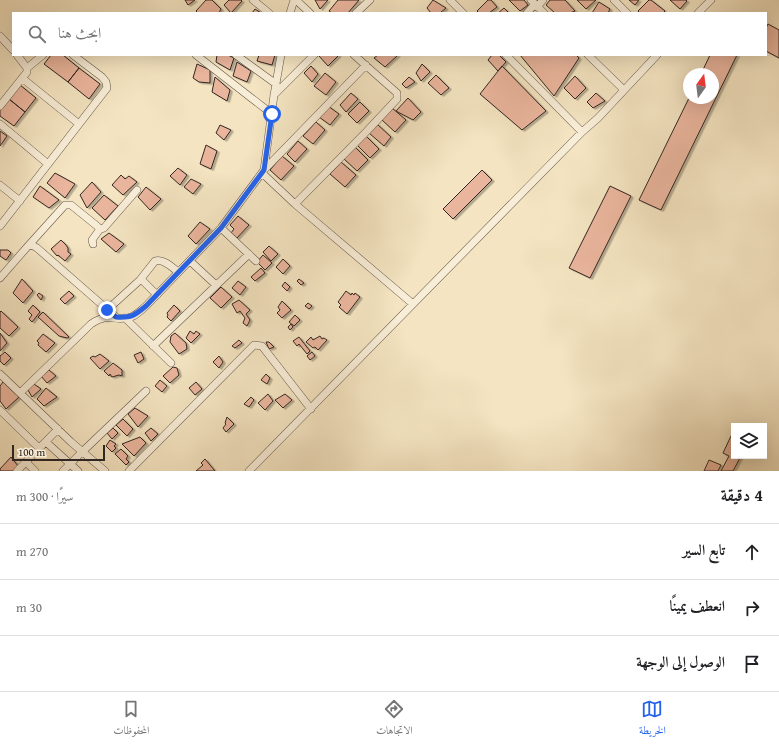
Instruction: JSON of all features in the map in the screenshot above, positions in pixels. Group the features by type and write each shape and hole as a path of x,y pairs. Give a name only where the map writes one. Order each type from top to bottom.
{"street":[{"path":"253,0 268,12"},
{"path":"290,12 295,0 309,12"},
{"path":"357,12 368,0"},
{"path":"450,0 463,12"},
{"path":"528,12 534,4 543,0"},
{"path":"614,0 626,12"},
{"path":"699,12 711,0"},
{"path":"534,4 543,12"},
{"path":"0,36 12,49"},
{"path":"18,56 27,68"},
{"path":"0,106 27,72 27,68 42,56"},
{"path":"0,226 107,88 106,82 102,77 74,56"},
{"path":"197,56 272,114"},
{"path":"237,56 276,84"},
{"path":"263,172 281,56"},
{"path":"274,95 313,56"},
{"path":"295,204 367,132 397,99 397,94 355,56"},
{"path":"507,56 582,132"},
{"path":"589,56 623,89"},
{"path":"249,471 582,132 598,118 623,89 656,56"},
{"path":"20,393 91,324 102,319 116,317 125,318 136,315 221,228 263,172 366,65"},
{"path":"22,78 79,124"},
{"path":"0,124 48,164"},
{"path":"263,172 295,204 414,304"},
{"path":"0,186 20,201"},
{"path":"93,244 92,240 100,228 104,228 137,190"},
{"path":"0,278 65,205 71,205 100,228"},
{"path":"221,228 256,261"},
{"path":"28,246 37,248 116,317"},
{"path":"154,346 249,254"},
{"path":"107,310 140,280 158,259 162,260 178,272"},
{"path":"190,260 216,286"},
{"path":"140,280 157,295"},
{"path":"125,318 171,363"},
{"path":"129,471 254,345 262,346 311,409"},
{"path":"0,374 82,452 105,471"},
{"path":"63,471 146,391"},
{"path":"0,410 39,448"},
{"path":"17,471 58,429"},
{"path":"46,442 78,471"},
{"path":"26,462 35,471"}],"building":[{"path":"185,0 195,0 188,5"},
{"path":"206,0 212,0 221,9 220,12 196,11"},
{"path":"229,0 242,1 232,12 224,5"},
{"path":"315,0 328,0 320,9"},
{"path":"338,0 359,0 349,12 329,11"},
{"path":"433,0 446,8 441,12 430,12 427,8"},
{"path":"488,0 491,0 497,7 490,12 477,11"},
{"path":"509,0 524,0 528,5 520,11"},
{"path":"550,0 565,0 575,11 554,12 546,5"},
{"path":"577,0 596,0 586,9"},
{"path":"629,0 639,0 635,5"},
{"path":"649,0 651,0 665,11 639,12 638,11"},
{"path":"670,0 686,0 687,1 680,9"},
{"path":"599,2 610,9 608,12 593,12"},
{"path":"504,8 508,12 499,12"},
{"path":"255,9 260,12 253,12"},
{"path":"768,24 779,30 779,58 767,52"},
{"path":"50,56 64,56 79,68 68,82 44,64"},
{"path":"217,56 230,56 234,58 230,70 216,62"},
{"path":"259,56 275,56 272,65 257,61"},
{"path":"319,56 338,56 328,66"},
{"path":"377,56 397,56 385,67 374,58"},
{"path":"491,56 500,56 506,62 498,71 488,60"},
{"path":"521,56 577,56 579,58 554,96"},
{"path":"710,56 737,56 719,92 719,68 704,68"},
{"path":"237,62 251,71 247,82 233,76"},
{"path":"197,64 210,70 210,83 199,82 193,78"},
{"path":"422,64 430,72 421,81 416,73"},
{"path":"311,66 318,74 312,82 304,73"},
{"path":"502,66 546,111 522,130 480,94"},
{"path":"79,68 100,84 89,99 68,82"},
{"path":"325,73 336,82 326,95 314,86"},
{"path":"436,75 449,88 441,95 428,83"},
{"path":"575,76 586,88 575,99 564,88"},
{"path":"215,77 230,90 227,101 212,92"},
{"path":"409,77 415,82 406,88 402,84"},
{"path":"20,85 36,98 25,112 9,99"},
{"path":"351,93 358,99 346,112 340,105"},
{"path":"596,93 605,101 593,108 587,102"},
{"path":"408,98 421,112 413,120 396,111"},
{"path":"9,99 25,112 14,126 0,116 0,110"},
{"path":"360,102 369,111 357,123 348,114"},
{"path":"686,104 713,104 661,210 639,200"},
{"path":"328,106 339,114 330,125 319,117"},
{"path":"392,108 406,120 395,132 382,120"},
{"path":"316,122 325,130 313,144 303,136"},
{"path":"377,124 391,137 384,146 369,133"},
{"path":"220,125 231,130 224,140 216,133"},
{"path":"0,131 7,136 0,146"},
{"path":"366,136 379,149 370,158 357,145"},
{"path":"298,141 307,149 295,162 287,154"},
{"path":"206,145 217,151 211,169 200,164"},
{"path":"355,147 368,160 357,171 344,159"},
{"path":"282,156 294,166 281,180 270,170"},
{"path":"341,162 356,175 345,187 330,174"},
{"path":"178,168 187,175 180,185 170,176"},
{"path":"482,170 492,180 453,219 443,209"},
{"path":"55,173 75,184 65,198 47,183"},
{"path":"121,175 125,179 129,176 137,182 123,195 112,185"},
{"path":"191,179 201,184 193,194 184,187"},
{"path":"92,182 101,192 87,208 80,195"},
{"path":"40,186 59,200 49,208 33,197"},
{"path":"610,186 631,196 590,278 569,268"},
{"path":"146,187 161,199 150,210 138,197"},
{"path":"104,195 118,206 105,220 92,208"},
{"path":"238,216 249,225 237,238 231,233 234,229 230,225"},
{"path":"200,222 210,229 196,244 188,236"},
{"path":"109,233 124,244 116,252 101,239"},
{"path":"61,240 68,248 68,252 71,254 65,261 58,255 57,256 51,249"},
{"path":"269,246 278,254 271,261 263,252"},
{"path":"0,250 8,250 11,253 6,260 0,256"},
{"path":"263,255 272,263 265,270 257,262"},
{"path":"283,259 290,266 283,274 276,267"},
{"path":"261,268 265,273 255,281 251,277"},
{"path":"22,279 33,291 23,303 13,293"},
{"path":"299,279 304,283 301,285 297,281"},
{"path":"238,281 246,287 240,295 232,288"},
{"path":"285,282 290,287 287,291 282,286"},
{"path":"221,287 232,297 221,308 210,298"},
{"path":"69,291 74,296 65,304 60,299"},
{"path":"346,291 351,295 352,293 354,295 355,293 360,297 347,314 339,307 341,305 338,302"},
{"path":"39,293 43,296 41,300 37,295"},
{"path":"239,300 250,310 246,314 250,320 247,326 243,323 245,318 240,311 237,313 232,304"},
{"path":"282,301 291,310 282,318 277,313 280,310 278,307"},
{"path":"308,303 312,306 309,309 305,306"},
{"path":"33,305 40,312 32,322 29,319 32,315 28,311"},
{"path":"174,305 180,311 171,321 167,317 167,313"},
{"path":"1,311 18,327 9,336 0,328"},
{"path":"43,312 69,337 59,336 38,317"},
{"path":"295,315 300,320 294,326 289,322"},
{"path":"291,324 293,327 290,330 288,327"},
{"path":"190,331 194,334 196,331 200,334 191,343 186,338"},
{"path":"0,333 7,343 0,351"},
{"path":"175,333 186,343 187,349 179,354 170,342 171,336"},
{"path":"43,334 55,343 46,352 38,345 39,343 37,341"},
{"path":"320,336 322,339 324,338 327,340 318,350 306,342 311,337 313,340"},
{"path":"299,337 310,351 307,354 299,344 297,346 293,341"},
{"path":"239,340 242,343 235,348 232,346"},
{"path":"266,342 269,342 274,347 269,349"},
{"path":"5,352 11,358 4,365 0,361 0,356"},
{"path":"141,352 144,359 138,363 134,355"},
{"path":"312,352 315,356 310,360 307,356"},
{"path":"100,354 109,361 100,369 90,358"},
{"path":"219,356 223,362 219,368 213,362"},
{"path":"113,363 122,370 122,376 119,375 112,377 104,371"},
{"path":"173,367 177,368 179,375 170,383 163,376"},
{"path":"49,370 56,376 47,383 41,376"},
{"path":"266,374 270,378 267,384 261,380"},
{"path":"160,380 167,386 162,392 155,386"},
{"path":"3,382 19,397 6,409 0,401 0,386"},
{"path":"196,382 202,389 195,395 189,388"},
{"path":"34,384 41,389 32,397 28,390"},
{"path":"46,388 57,397 44,406 37,399"},
{"path":"268,394 273,401 265,410 258,403"},
{"path":"285,394 292,400 283,408 275,400"},
{"path":"251,397 254,400 249,407 244,404"},
{"path":"135,408 148,416 138,427 128,414"},
{"path":"227,417 234,424 226,432 223,428 226,424"},
{"path":"123,419 133,429 127,436 116,425"},
{"path":"113,428 118,433 112,439 107,433"},
{"path":"151,428 158,434 151,441 145,433"},
{"path":"731,436 731,459 739,459 733,471 721,471 729,456 723,453"},
{"path":"140,437 146,443 134,456 122,444"},
{"path":"110,440 116,444 114,446 116,448 112,452 106,446"},
{"path":"121,449 128,456 126,459 129,462 126,465 115,454"},
{"path":"11,457 18,466 13,471 0,471 0,469"},
{"path":"205,459 215,471 196,471 203,465 201,463"},
{"path":"709,460 721,465 718,471 704,471"}],"route":[{"path":"107,310 116,317 130,318 136,315 221,228 264,170 272,114"}]}
